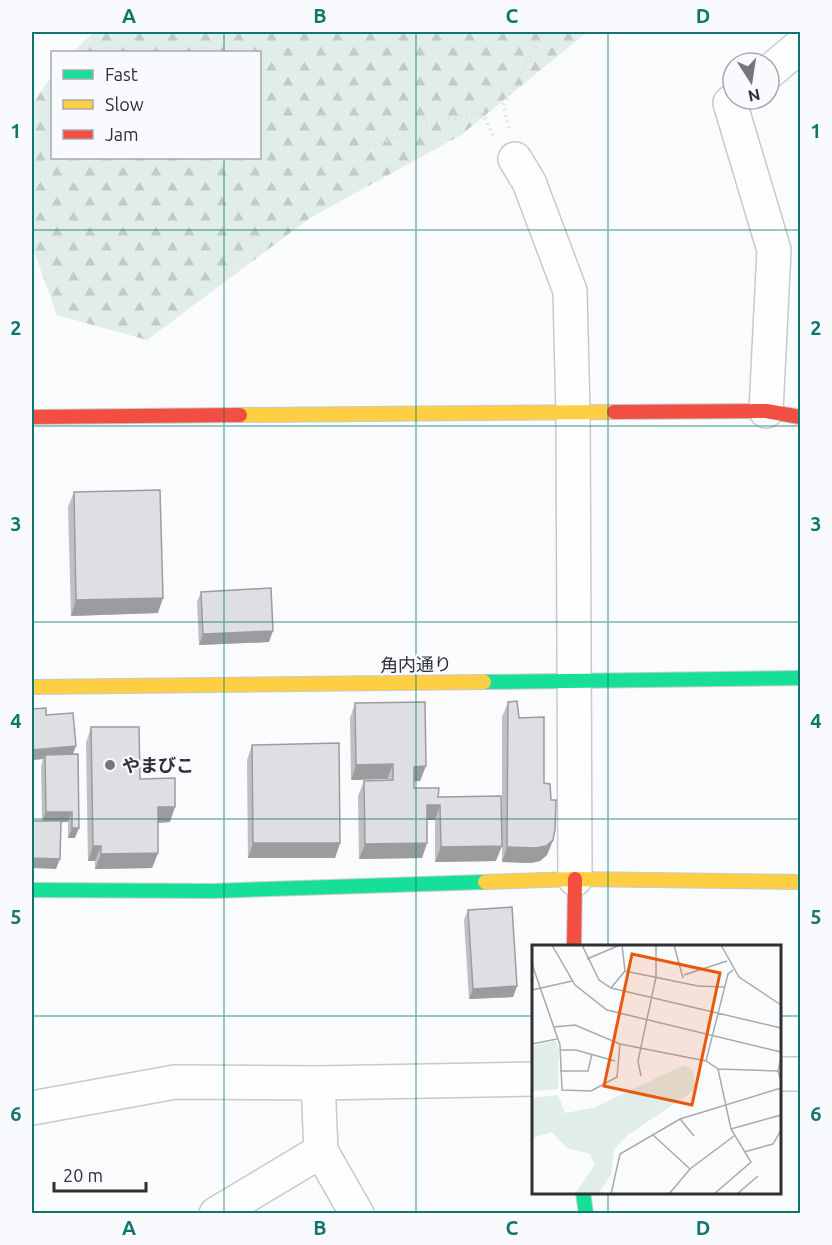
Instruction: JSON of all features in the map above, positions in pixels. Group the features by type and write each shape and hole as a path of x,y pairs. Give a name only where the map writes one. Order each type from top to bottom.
{"street":[{"path":"781,62 801,46"},
{"path":"733,111 788,250 766,411"},
{"path":"515,159 529,182 570,291 575,681 574,945"},
{"path":"32,417 766,411 801,417"},
{"name":"角内通り","path":"32,687 801,678"},
{"path":"32,890 212,891 575,879 801,882"},
{"path":"781,1074 801,1074"},
{"path":"32,1108 175,1082 318,1083 532,1079"},
{"path":"318,1083 321,1151 357,1214"},
{"path":"216,1214 321,1151"},
{"path":"583,1194 586,1214"}],"path":[{"path":"515,159 503,105 543,32"},
{"path":"369,147 434,123 482,111 497,145 515,159"}],"green space":[{"path":"94,32 587,32 461,135 310,218 147,340 57,315 32,246 32,105 51,76 51,159 261,159 261,51 74,51"}],"building":[{"path":"160,490 163,598 76,600 74,492"},
{"path":"271,588 273,631 203,634 201,592"},
{"path":"517,701 519,718 544,717 544,783 550,784 551,800 556,800 553,840 546,846 536,848 507,847 508,702"},
{"path":"425,702 426,766 414,767 414,788 439,788 438,797 501,796 502,846 441,847 440,805 427,805 427,843 365,844 364,781 393,780 393,764 356,765 355,703"},
{"path":"46,708 46,715 73,713 76,746 32,750 32,709"},
{"path":"91,727 139,727 140,779 175,778 175,807 158,807 158,853 101,854 101,846 93,846"},
{"path":"339,743 340,843 253,843 252,745"},
{"path":"78,754 79,828 72,828 72,812 46,812 45,755"},
{"path":"32,821 61,821 60,859 32,858"},
{"path":"512,907 517,986 473,989 468,910"}],"traffic: fast":[{"path":"484,682 800,678"},
{"path":"32,890 212,891 485,882"},
{"path":"583,1194 586,1214"}],"traffic: slow":[{"path":"240,415 614,412"},
{"path":"32,687 484,682"},
{"path":"485,882 575,879 800,882"}],"traffic: jam":[{"path":"614,412 766,411 800,417"},
{"path":"32,417 240,415"},
{"path":"574,945 575,879"}],"place":[{"name":"やまびこ","path":"110,765"}]}
